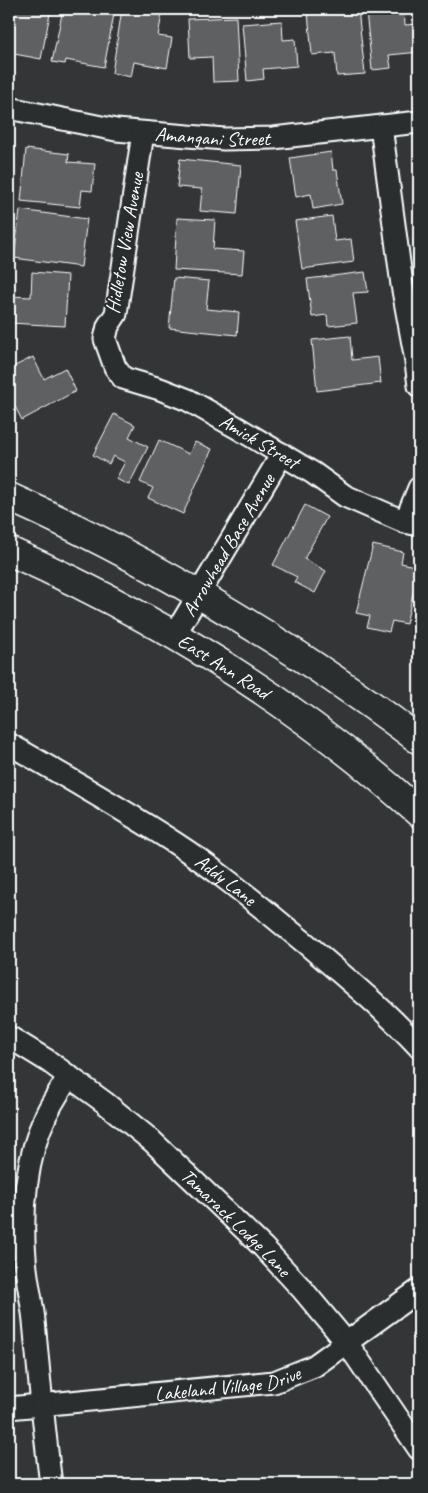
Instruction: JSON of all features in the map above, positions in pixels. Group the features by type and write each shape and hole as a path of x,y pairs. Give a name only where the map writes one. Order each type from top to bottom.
{"main road":[{"path":"9,497 122,551 199,594 336,680 419,740"},
{"name":"East Ann Road","path":"9,552 60,574 174,636 255,686 373,773 419,813"}],"street":[{"name":"Amangani Street","path":"9,108 116,130 224,140 273,138 419,122"},
{"path":"381,126 402,285 416,355 419,386"},
{"name":"Hidletow View Avenue","path":"108,352 105,339 108,326 116,314 143,133"},
{"name":"Amick Street","path":"108,352 114,367 123,378 188,400 282,454 345,496 412,524"},
{"name":"Arrowhead Base Avenue","path":"174,636 282,454"},
{"path":"412,524 419,488"},
{"name":"Addy Lane","path":"9,744 176,843 238,889 332,966 399,1026 419,1047"},
{"name":"Tamarack Lodge Lane","path":"9,1037 48,1061 104,1102 152,1141 215,1200 302,1289 347,1343 419,1449"},
{"path":"51,1484 41,1404 34,1318 25,1258 24,1214 26,1186 35,1144 46,1115 69,1076"},
{"name":"Lakeland Village Drive","path":"9,1408 274,1382 314,1366 419,1290"}],"building":[{"path":"9,9 51,9 41,59 9,53"},
{"path":"63,9 115,9 104,67 66,60 65,64 52,62"},
{"path":"122,9 162,14 158,36 172,38 167,68 134,62 131,77 112,73"},
{"path":"358,9 365,74 337,76 335,53 312,55 308,13"},
{"path":"404,9 405,25 419,24 419,52 389,55 391,68 372,70 366,11"},
{"path":"236,17 239,81 213,82 212,57 190,58 188,19"},
{"path":"282,21 283,40 295,39 297,66 263,69 264,79 247,81 242,24"},
{"path":"26,149 69,154 68,162 95,164 92,191 82,190 80,207 21,201"},
{"path":"331,152 333,170 337,170 342,204 313,209 311,194 296,197 290,158"},
{"path":"180,159 241,165 237,214 200,211 202,189 177,187"},
{"path":"20,210 87,219 81,267 14,258"},
{"path":"332,216 335,241 351,239 354,262 302,269 295,221"},
{"path":"177,218 215,220 213,249 244,251 242,274 174,270"},
{"path":"32,272 68,275 65,326 9,323 9,296 31,297"},
{"path":"365,272 368,292 353,293 357,323 328,326 327,315 312,317 307,279"},
{"path":"174,278 209,281 206,309 239,312 237,335 169,328"},
{"path":"350,336 352,360 378,357 381,383 317,391 312,340"},
{"path":"33,357 44,379 65,368 76,391 22,420 9,395 9,369"},
{"path":"114,414 135,425 129,437 148,447 129,485 116,479 125,462 113,456 109,464 93,455"},
{"path":"159,440 189,454 195,442 212,449 183,514 148,498 153,488 140,482"},
{"path":"305,505 327,517 304,559 326,571 315,593 294,582 297,577 273,565"},
{"path":"373,545 403,552 401,563 419,567 406,624 392,621 389,632 367,627 370,616 356,613"}]}
